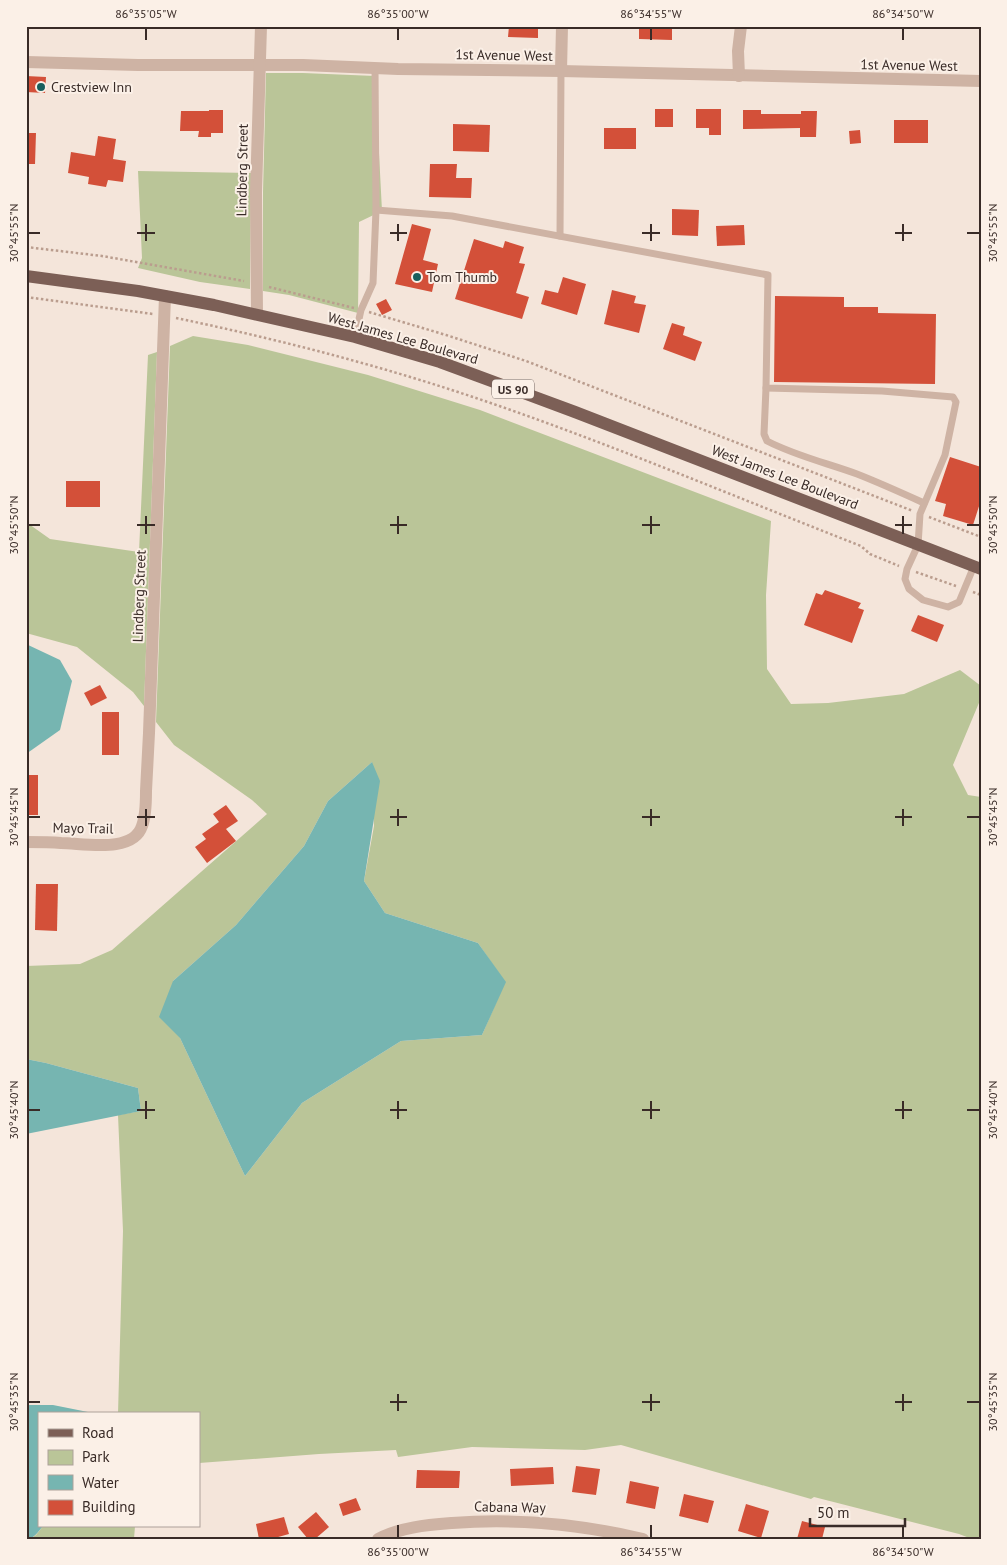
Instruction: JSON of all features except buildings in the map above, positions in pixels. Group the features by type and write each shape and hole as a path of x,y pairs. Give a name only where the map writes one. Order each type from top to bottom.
{"main road":[{"name":"West James Lee Boulevard","path":"26,276 165,296 257,314 355,338 449,365 977,568"}],"street":[{"name":"Lindberg Street","path":"257,314 256,192 261,26"},
{"path":"561,71 562,26"},
{"path":"739,76 738,51 741,26"},
{"name":"1st Avenue West","path":"26,62 138,66 303,66 981,81"},
{"name":"Lindberg Street","path":"137,835 142,826 146,804 165,296"},
{"name":"Mayo Trail","path":"26,842 62,842 86,845 118,844 127,842 137,835"},
{"name":"Cabana Way","path":"378,1539 402,1530 417,1527 472,1521 548,1522 643,1539"}],"lane":[{"path":"355,338 361,310 373,282 376,210 375,68"},
{"path":"560,236 561,71"},
{"path":"376,210 452,216 768,274 764,434 767,441 797,454 888,486 924,503"},
{"path":"766,388 882,391 953,397 956,402 945,455 920,514 918,545 905,579 909,589 923,600 933,604 948,606 959,602 977,568"}],"path":[{"path":"26,246 102,256 257,284 446,334 526,362 981,537"},
{"path":"26,297 164,316 225,328 398,373 557,427 862,546 870,554 981,595"}],"green space":[{"path":"266,73 375,76 382,211 359,222 358,313 289,295 263,291"},
{"path":"138,171 251,173 250,289 200,282 138,268 142,258"},
{"path":"193,336 248,345 368,375 480,410 771,521 766,595 767,669 791,704 828,703 904,694 960,670 981,686 981,698 953,765 968,795 981,797 981,1539 972,1539 814,1497 811,1499 621,1445 585,1450 472,1447 398,1457 396,1450 200,1463 200,1412 118,1412 123,1231 118,1115 141,1111 138,1088 26,1059 26,966 80,964 112,950 267,814 252,800 174,745 156,722 170,346","holes":["372,762 374,826 364,881 385,913 478,943 505,982 482,1035 401,1041 302,1103 245,1176 180,1038 173,981 236,925 304,846 328,801"]},
{"path":"157,352 144,706 133,692 77,647 26,633 26,522 50,539 139,552 148,355"},
{"path":"41,1528 135,1528 134,1539 30,1539"}],"water":[{"path":"26,644 60,660 72,681 60,730 26,754"},
{"path":"372,762 380,781 364,881 385,913 478,943 506,982 482,1035 401,1041 302,1103 245,1176 180,1038 159,1017 173,981 236,925 304,846 328,801"},
{"path":"26,1059 138,1088 141,1111 26,1134"},
{"path":"26,1405 53,1405 88,1412 38,1412 38,1528 42,1528 34,1536 26,1539"}],"place":[{"name":"Crestview Inn","path":"41,87"},
{"name":"Tom Thumb","path":"417,277"}]}
